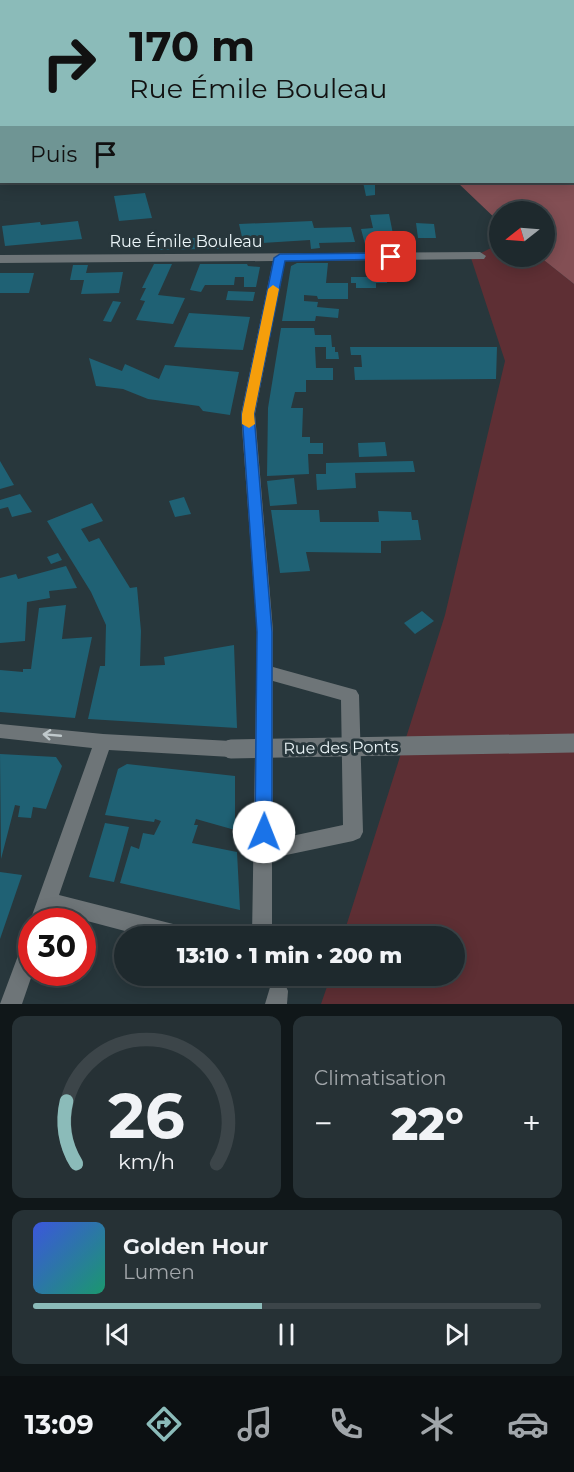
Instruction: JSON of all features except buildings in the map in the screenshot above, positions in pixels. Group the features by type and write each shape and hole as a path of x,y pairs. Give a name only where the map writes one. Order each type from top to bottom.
{"street":[{"name":"Rue Émile Bouleau","path":"0,259 480,256"},
{"path":"262,926 265,632 248,414 280,258"},
{"path":"263,850 353,832 350,695 265,672"},
{"name":"Rue des Ponts","path":"0,731 103,742 231,748 574,742"},
{"path":"45,908 103,742"},
{"path":"47,901 143,926"},
{"path":"11,1004 18,984"}],"shaded area":[{"path":"458,183 574,183 574,284 553,267 555,267 555,201 489,201 489,212"},
{"path":"489,249 489,267 553,267 574,284 574,1004 321,1004 327,986 465,986 465,926 346,926 445,615 505,361 471,258"}],"slow traffic":[{"path":"249,424 248,414 273,289"}],"route":[{"path":"264,832 265,632 248,414 280,258 391,257"}]}
